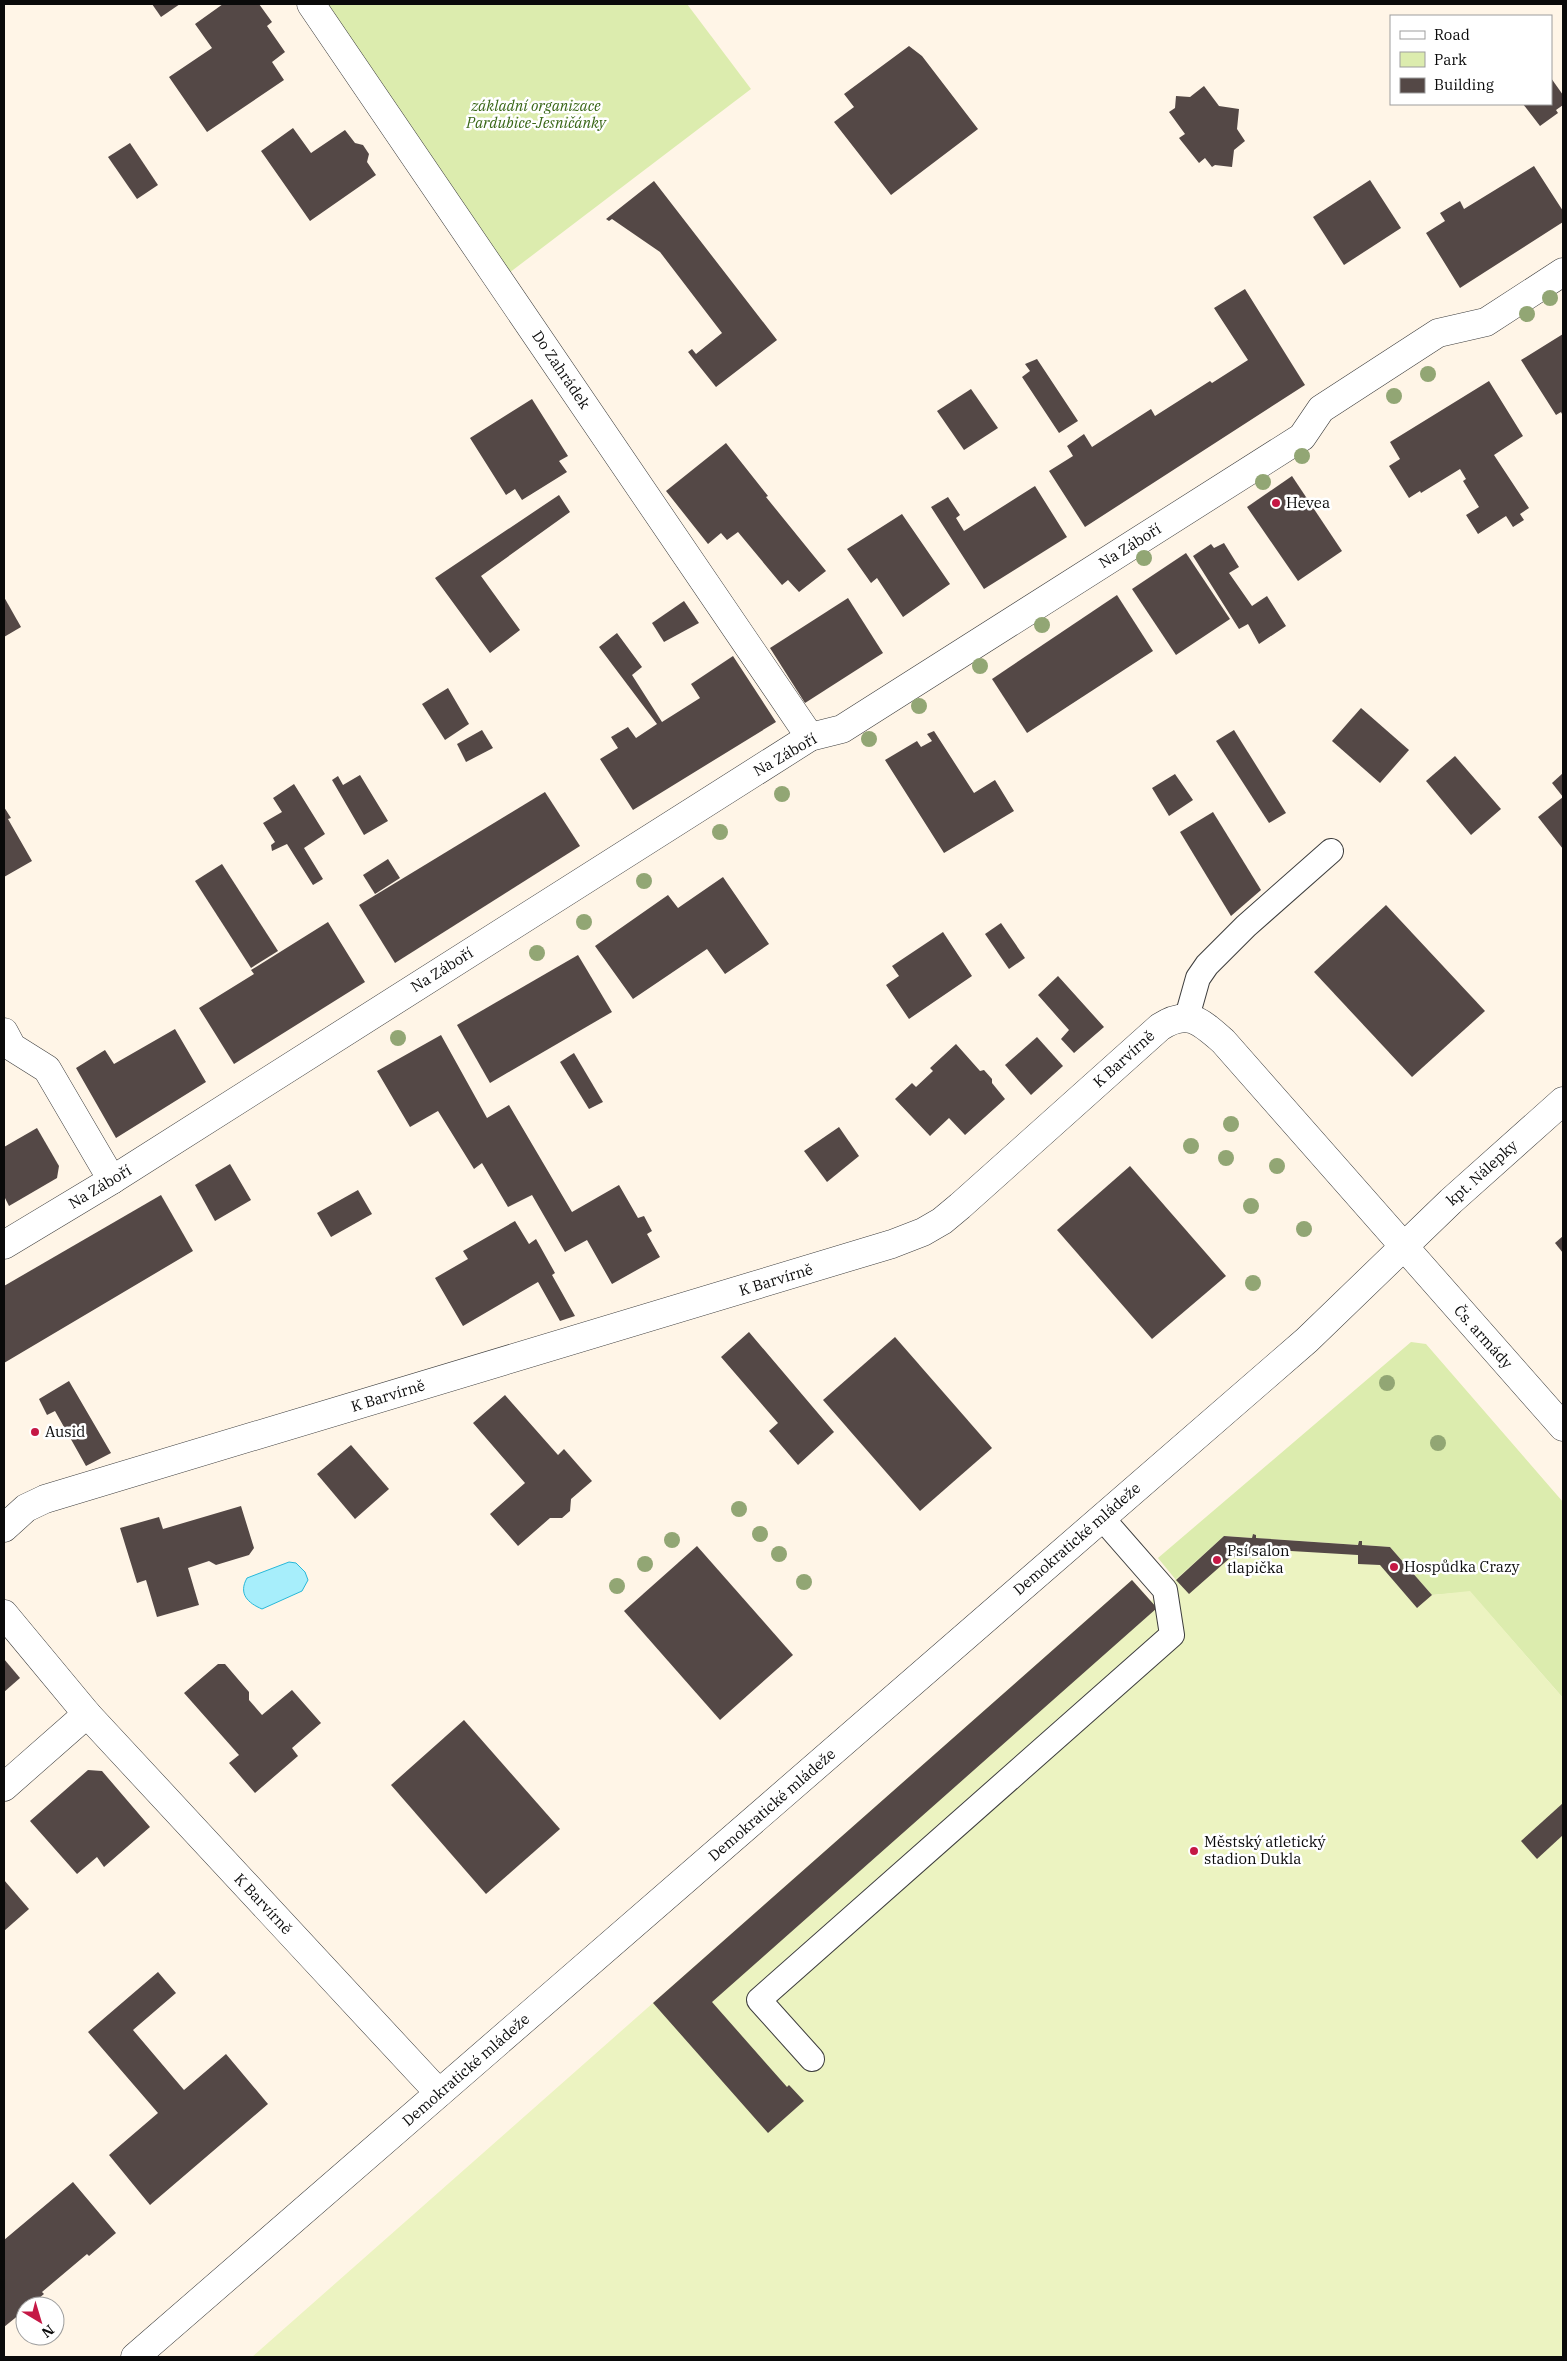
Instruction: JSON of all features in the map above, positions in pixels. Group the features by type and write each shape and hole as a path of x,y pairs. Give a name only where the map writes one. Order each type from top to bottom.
{"street":[{"name":"Do Zahrádek","path":"311,4 810,737"},
{"name":"Na Záboří","path":"4,1245 112,1180 810,737 842,729 1302,437 1322,409 1438,334 1486,322 1563,272"},
{"path":"1186,1018 1205,1026 1223,1041 1403,1247"},
{"name":"K Barvírně","path":"4,1528 26,1508 45,1498 656,1316 879,1248 923,1232 942,1221 960,1206 1160,1027 1174,1019 1186,1018"},
{"path":"4,1032 12,1047 47,1069 112,1180"},
{"name":"kpt. Nálepky","path":"1403,1247 1451,1201 1563,1101"},
{"name":"Čs. armády","path":"1403,1247 1563,1427"},
{"name":"Demokratické mládeže","path":"135,2357 1307,1340 1403,1247"},
{"name":"K Barvírně","path":"4,1614 87,1714 439,2093"},
{"path":"4,1787 87,1714"}],"lane":[{"path":"1186,1018 1198,978 1207,965 1246,926 1331,851"},
{"path":"812,2059 759,2000 1172,1634 1164,1590 1102,1518"}],"green space":[{"name":"základní organizace Pardubice-Jesničánky","path":"326,4 687,4 751,89 509,273"},
{"path":"1411,1342 1426,1344 1563,1502 1563,1698 1470,1592 1432,1595 1390,1547 1362,1545 1359,1541 1358,1545 1224,1536 1176,1580 1158,1558"},
{"name":"Městský atletický stadion Dukla","path":"1253,1534 1256,1535 1256,1538 1358,1545 1359,1541 1362,1541 1362,1545 1390,1547 1432,1595 1470,1591 1563,1698 1563,2357 252,2357 1132,1580 1151,1601 1224,1536 1252,1538"}],"water":[{"path":"289,1562 296,1563 305,1572 308,1580 302,1591 262,1609 252,1604 244,1593 244,1584 247,1578"}],"building":[{"path":"152,4 180,4 161,17"},
{"path":"223,4 259,4 272,22 267,26 285,52 272,62 284,80 207,132 169,77 212,48 195,24"},
{"path":"909,46 922,56 978,129 891,195 834,122 854,107 844,94"},
{"path":"1552,79 1563,95 1563,105 1556,110 1558,113 1540,126 1524,105 1552,105"},
{"path":"1204,86 1219,106 1239,109 1237,129 1245,141 1234,150 1232,167 1215,165 1212,167 1205,158 1199,163 1179,138 1185,134 1169,112 1175,108 1176,96 1190,97"},
{"path":"293,128 311,153 345,130 355,143 363,145 369,154 367,162 376,175 310,221 261,151"},
{"path":"130,143 158,185 137,199 108,157"},
{"path":"1534,166 1563,211 1563,222 1460,288 1426,233 1445,221 1440,213 1460,201 1464,209"},
{"path":"1370,180 1401,228 1344,265 1313,217"},
{"path":"654,181 777,340 716,387 688,352 692,349 696,354 722,333 660,252 612,219 609,221 606,219"},
{"path":"1245,289 1305,385 1085,527 1049,471 1073,456 1067,446 1084,434 1092,447 1151,409 1155,416 1210,381 1212,383 1248,360 1214,308"},
{"path":"1563,334 1563,416 1561,412 1556,415 1521,360"},
{"path":"1037,359 1078,421 1059,433 1022,377 1030,371 1025,364"},
{"path":"1489,381 1523,436 1494,455 1529,508 1520,514 1524,520 1513,527 1506,516 1478,534 1466,515 1479,507 1463,481 1466,479 1460,469 1421,493 1420,491 1409,498 1389,466 1400,459 1390,442"},
{"path":"971,389 998,428 964,450 937,411"},
{"path":"532,399 568,456 559,461 567,472 522,500 515,489 506,495 470,438"},
{"path":"726,443 768,496 766,497 826,571 799,592 788,580 782,585 738,532 727,540 721,533 708,544 666,491"},
{"path":"1292,476 1342,551 1298,581 1247,507"},
{"path":"1035,486 1067,537 984,589 931,507 948,497 960,515 956,518 964,531"},
{"path":"559,495 570,512 481,576 520,630 490,653 435,578"},
{"path":"902,514 950,584 903,617 877,578 871,583 847,549"},
{"path":"1224,543 1239,567 1229,573 1252,606 1267,596 1286,626 1259,644 1248,624 1239,629 1193,556 1211,544 1214,548"},
{"path":"1186,553 1230,619 1176,655 1132,589"},
{"path":"1117,595 1153,651 1027,733 992,679"},
{"path":"4,597 21,627 4,637"},
{"path":"848,598 883,653 805,703 770,648"},
{"path":"684,601 699,623 664,642 652,623"},
{"path":"617,633 642,667 632,675 662,722 700,698 691,684 733,656 776,722 633,810 600,759 618,748 611,737 628,727 636,738 657,724 599,647"},
{"path":"448,688 469,724 445,740 422,704"},
{"path":"1361,708 1409,750 1380,783 1332,741"},
{"path":"482,730 493,748 466,762 457,744"},
{"path":"1234,730 1286,813 1269,823 1216,741"},
{"path":"934,731 974,793 995,780 1014,811 944,853 885,760 917,741 921,747 932,741 927,734"},
{"path":"1455,756 1501,809 1471,835 1426,781"},
{"path":"1563,773 1563,797 1552,783"},
{"path":"1175,774 1193,800 1169,816 1152,788"},
{"path":"360,775 388,821 364,835 332,780 338,776 343,785"},
{"path":"294,784 325,834 304,848 323,879 313,885 287,844 272,851 271,845 275,842 263,823 282,812 273,798"},
{"path":"545,792 580,846 395,963 359,905"},
{"path":"1563,797 1563,849 1538,817"},
{"path":"4,807 11,818 8,819 32,861 4,877"},
{"path":"1213,812 1261,890 1231,916 1180,832"},
{"path":"388,859 400,878 375,894 363,875"},
{"path":"222,864 278,951 251,968 195,881"},
{"path":"723,877 769,944 725,974 707,949 633,999 595,946 668,895 678,908"},
{"path":"1386,905 1485,1011 1412,1077 1314,972"},
{"path":"328,922 365,982 234,1064 199,1008 254,974 251,970"},
{"path":"1001,923 1025,958 1009,969 985,934"},
{"path":"943,932 972,976 909,1019 886,985 899,976 892,966"},
{"path":"578,955 612,1012 490,1083 457,1025"},
{"path":"1058,976 1104,1027 1074,1053 1061,1039 1069,1030 1038,995"},
{"path":"175,1029 206,1082 116,1138 76,1068 105,1050 114,1064"},
{"path":"441,1035 487,1118 509,1105 572,1212 619,1185 638,1218 644,1216 652,1231 647,1234 660,1257 612,1284 587,1240 565,1252 532,1195 508,1207 482,1163 474,1169 438,1111 410,1127 377,1071"},
{"path":"1037,1037 1063,1066 1031,1095 1005,1065"},
{"path":"956,1044 980,1071 984,1070 1005,1099 965,1135 949,1118 930,1136 895,1099 912,1083 916,1087 933,1071 930,1068"},
{"path":"574,1053 603,1102 589,1109 560,1062"},
{"path":"839,1127 859,1156 827,1182 804,1151"},
{"path":"37,1128 59,1166 57,1178 9,1206 4,1196 4,1147"},
{"path":"230,1164 251,1200 215,1221 195,1185"},
{"path":"1130,1166 1226,1276 1152,1339 1057,1230"},
{"path":"358,1190 372,1214 331,1237 317,1213"},
{"path":"161,1195 193,1251 4,1363 4,1286"},
{"path":"515,1221 529,1244 536,1239 555,1273 552,1275 575,1316 560,1321 538,1282 463,1326 435,1278 468,1259 463,1251"},
{"path":"1563,1236 1563,1253 1555,1243"},
{"path":"749,1332 834,1432 798,1465 769,1431 778,1423 721,1357"},
{"path":"895,1337 992,1448 920,1511 823,1400"},
{"path":"69,1381 111,1453 86,1466 55,1411 47,1415 39,1399"},
{"path":"505,1395 558,1455 564,1449 592,1481 571,1499 570,1511 562,1518 550,1518 518,1546 490,1514 525,1483 473,1423"},
{"path":"351,1445 389,1489 355,1519 317,1474"},
{"path":"241,1506 254,1548 249,1555 216,1565 209,1561 188,1568 199,1605 157,1617 146,1580 137,1583 120,1528 159,1517 163,1529"},
{"path":"1253,1534 1256,1535 1256,1538 1358,1545 1359,1541 1362,1541 1362,1545 1390,1547 1432,1595 1417,1608 1380,1565 1358,1564 1358,1555 1255,1549 1253,1558 1231,1557 1189,1594 1176,1580 1224,1536 1252,1538"},
{"path":"697,1546 793,1655 720,1720 624,1611"},
{"path":"1132,1580 1157,1608 712,2002 787,2087 789,2085 804,2101 768,2133 653,2003"},
{"path":"4,1659 20,1678 4,1692"},
{"path":"218,1664 225,1664 249,1692 249,1700 262,1715 292,1690 321,1723 292,1748 298,1756 255,1793 229,1763 239,1755 184,1693"},
{"path":"464,1720 560,1829 486,1894 391,1785"},
{"path":"88,1770 102,1771 150,1827 104,1867 97,1857 77,1874 30,1821"},
{"path":"1563,1803 1563,1835 1537,1859 1521,1841"},
{"path":"4,1880 29,1909 4,1931"},
{"path":"158,1972 176,1993 133,2030 184,2090 226,2054 268,2104 150,2205 109,2155 158,2113 88,2032"},
{"path":"73,2182 116,2233 89,2256 87,2254 42,2292 44,2294 42,2296 15,2296 15,2318 4,2327 4,2240"}],"place":[{"name":"Hevea","path":"1276,503"},
{"name":"Ausid","path":"35,1432"},
{"name":"Psí salon tlapička","path":"1217,1560"},
{"name":"Hospůdka Crazy","path":"1394,1567"},
{"name":"Městský atletický stadion Dukla","path":"1194,1851"}]}
